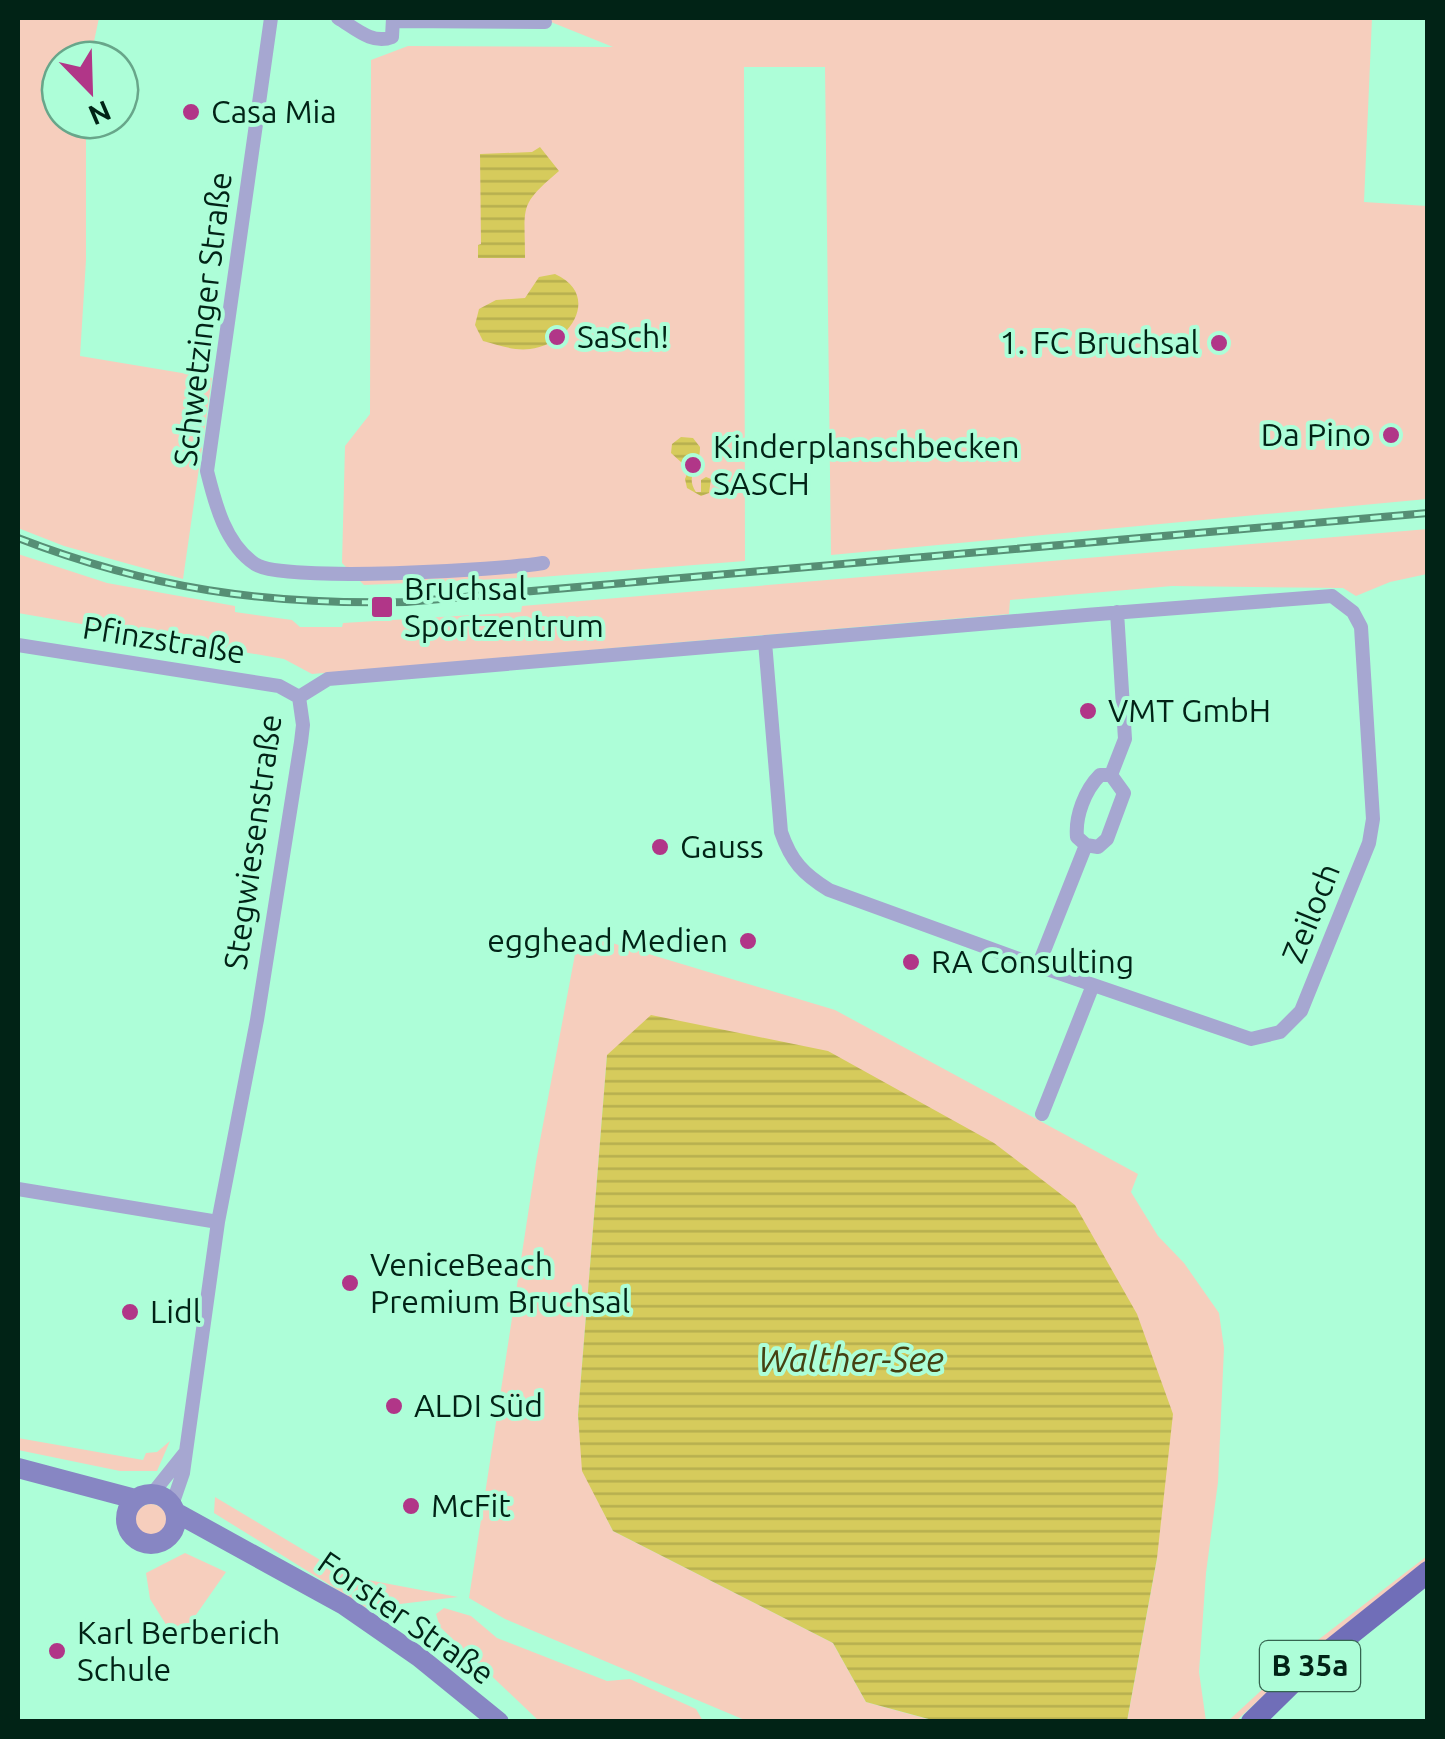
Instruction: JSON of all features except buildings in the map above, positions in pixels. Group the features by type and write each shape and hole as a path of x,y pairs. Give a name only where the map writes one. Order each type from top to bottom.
{"main road":[{"name":"B 35a","path":"1252,1722 1316,1660 1428,1572"}],"street":[{"name":"Schwetzinger Straße","path":"272,18 207,471 216,509 234,544 255,565 272,571 346,574 544,563"},
{"path":"338,18 370,38 384,40 392,37 394,19 545,22"},
{"name":"Stegwiesenstraße","path":"173,1509 181,1484 218,1222 256,1020 303,726 299,698 328,679 1117,612 1332,596 1353,612"},
{"path":"1111,775 1125,739 1117,612"},
{"name":"Zeiloch","path":"765,642 781,832 790,856 806,876 829,890 1251,1039 1280,1032 1301,1011 1369,843 1373,819 1361,626 1353,612"},
{"name":"Pfinzstraße","path":"18,645 279,686 299,698"},
{"path":"1111,775 1124,793 1107,839 1098,847 1086,845 1077,837 1076,824 1090,784 1100,776 1111,775"},
{"path":"1038,966 1086,845"},
{"path":"1042,1114 1092,985"},
{"path":"18,1189 218,1222"},
{"path":"18,1468 71,1484 144,1496 173,1509 175,1524 170,1536 159,1544 139,1542 130,1534 126,1512 144,1496 184,1454"},
{"path":"71,1484 125,1521"},
{"name":"Forster Straße","path":"173,1509 356,1613 499,1722"},
{"name":"Forster Straße","path":"170,1536 224,1541"}],"shaded area":[{"path":"18,18 99,18 94,40 40,40 40,140 86,140 86,260 80,356 212,378 183,579 64,546 18,528"},
{"path":"541,18 1372,18 1364,202 1427,206 1427,499 831,555 825,67 744,67 745,561 541,577 364,585 342,563 345,446 370,414 371,60 408,46 613,47"},
{"path":"1428,529 1427,574 1390,582 1356,596 1343,588 1172,586 1010,600 1009,614 312,674 284,659 18,613 18,554 107,583 235,606 235,612 292,620 300,627 342,627 343,623 521,612 522,606"},
{"path":"579,933 835,1010 1138,1174 1131,1192 1158,1236 1184,1263 1219,1313 1224,1348 1218,1482 1199,1672 1206,1721 1127,1721 1157,1558 607,1055 578,1415 583,1471 613,1531 833,1643 866,1702 935,1721 747,1721 505,1619 469,1598 536,1162"},
{"path":"18,1438 143,1460 146,1453 157,1452 170,1441 157,1471 120,1471 18,1450"},
{"path":"215,1497 347,1576 458,1597 400,1604 383,1618 214,1513"},
{"path":"151,1504 162,1509 167,1520 162,1531 151,1536 140,1531 135,1520 140,1509"},
{"path":"185,1553 226,1572 177,1642 150,1599 146,1573"},
{"path":"1427,1556 1427,1563 1284,1677 1236,1721 1227,1722 1305,1650"},
{"path":"444,1608 471,1616 497,1638 607,1681 630,1679 696,1709 703,1721 539,1721 440,1627 436,1614"}],"water":[{"path":"540,147 559,171 530,200 525,258 478,258 480,154 532,152"},
{"path":"555,274 577,294 575,318 568,329 557,339 530,349 483,341 475,325 479,309 496,300 525,298 539,277"},
{"name":"Kinderplanschbecken SASCH","path":"681,437 693,438 700,447 693,486 701,492 701,480 711,479 709,493 701,496 687,488 685,479 692,462 682,463 671,453 672,444"},
{"name":"Walther-See","path":"651,1015 828,1051 994,1143 1075,1205 1137,1314 1173,1414 1157,1558 1127,1721 936,1721 866,1702 833,1643 613,1531 582,1471 578,1415 607,1055"}],"railway":[{"path":"18,538 114,570 209,590 304,600 406,602 1428,513"}],"place":[{"name":"Casa Mia","path":"191,112"},
{"name":"SaSch!","path":"557,337"},
{"name":"1. FC Bruchsal","path":"1219,343"},
{"name":"Da Pino","path":"1391,435"},
{"name":"Kinderplanschbecken SASCH","path":"693,465"},
{"name":"Bruchsal Sportzentrum","path":"382,607"},
{"name":"VMT GmbH","path":"1088,711"},
{"name":"Gauss","path":"660,847"},
{"name":"egghead Medien","path":"748,941"},
{"name":"RA Consulting","path":"911,962"},
{"name":"VeniceBeach Premium Bruchsal","path":"350,1283"},
{"name":"Lidl","path":"130,1312"},
{"name":"ALDI Süd","path":"394,1406"},
{"name":"McFit","path":"411,1506"},
{"name":"Karl Berberich Schule","path":"57,1651"}]}
